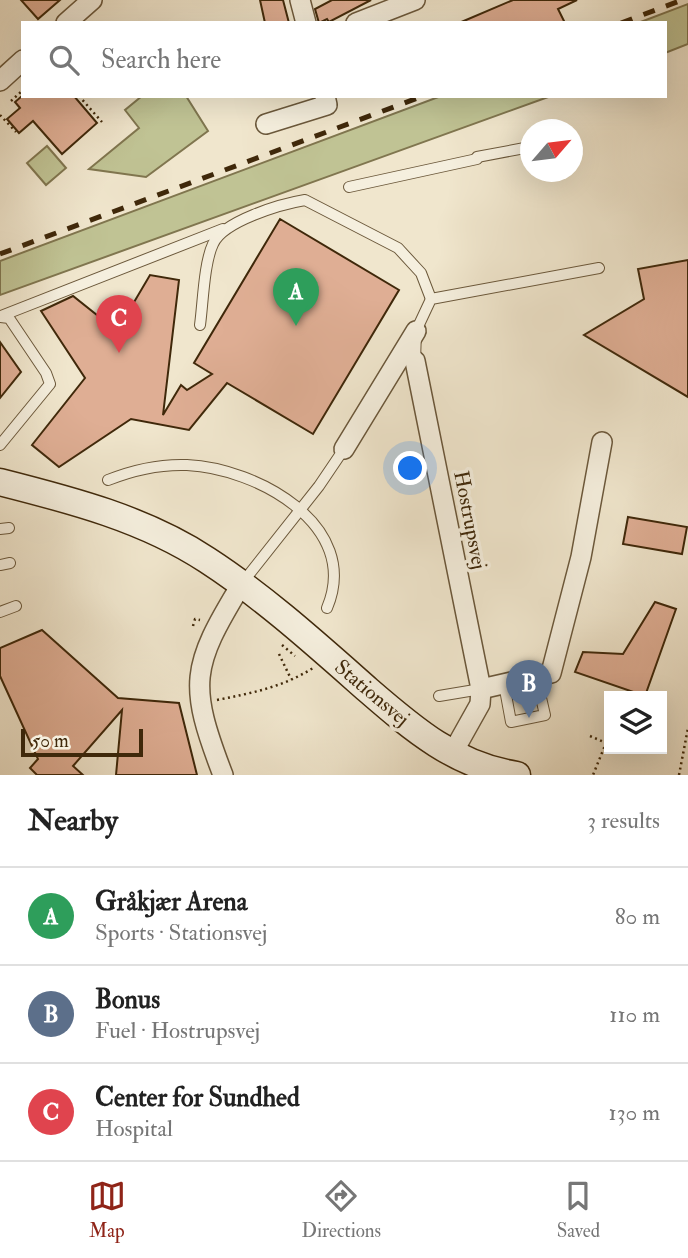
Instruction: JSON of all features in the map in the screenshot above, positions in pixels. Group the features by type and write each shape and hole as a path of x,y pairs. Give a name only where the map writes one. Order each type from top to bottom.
{"street":[{"path":"68,21 92,0"},
{"path":"300,0 305,21"},
{"path":"361,21 415,0"},
{"path":"0,81 21,63"},
{"path":"266,124 327,105 325,98"},
{"path":"344,449 416,331"},
{"name":"Hostrupsvej","path":"415,361 481,688 480,704 452,754"},
{"path":"481,688 551,673 582,557 602,442"},
{"name":"Stationsvej","path":"0,482 73,500 144,527 206,559 328,656 407,725 452,754 503,774"},
{"path":"223,775 200,704 200,669 206,648 241,585"}],"lane":[{"path":"349,187 520,148"},
{"path":"1,317 290,202 305,200 398,248 421,273 431,299 416,331 415,361"},
{"path":"200,325 212,244 224,228"},
{"path":"431,299 599,268"},
{"path":"0,445 50,384 46,373 9,318 1,317"},
{"path":"241,585 344,449"},
{"path":"108,480 143,468 190,465 253,480 300,510 314,524 330,550 334,578 327,608"},
{"path":"0,612 16,606"},
{"path":"504,684 511,722 545,715 536,676"},
{"path":"439,696 481,688"}],"path":[{"path":"11,101 21,92"},
{"path":"81,98 102,122"},
{"path":"0,115 16,132"},
{"path":"279,654 291,680"},
{"path":"200,704 263,691 291,680 328,656"},
{"path":"679,775 688,728"},
{"path":"590,736 606,743 593,775"}],"green space":[{"path":"688,4 688,44 667,52 667,21 643,21"},
{"path":"140,98 187,98 208,131 146,177 89,169 139,128 125,110"},
{"path":"436,98 545,98 0,295 0,261"},
{"path":"47,146 66,168 46,185 27,163"}],"building":[{"path":"21,0 60,0 38,19"},
{"path":"260,0 283,0 288,21 265,21"},
{"path":"332,0 371,0 331,21 318,21 315,9"},
{"path":"513,0 577,0 558,9 564,21 464,21"},
{"path":"21,97 76,98 97,123 62,154 33,121 19,133 7,119 20,108 15,102"},
{"path":"280,219 399,290 313,434 227,383 189,430 131,419 59,467 32,445 85,378 41,311 73,296 117,331 150,275 179,280 163,415 181,385 187,390 212,374 194,363"},
{"path":"688,260 688,397 584,335 644,299 638,269"},
{"path":"0,342 21,372 0,398"},
{"path":"628,517 687,527 682,554 623,544"},
{"path":"655,602 676,609 647,691 630,691 575,672 583,652 623,654"},
{"path":"42,630 118,698 179,703 197,775 116,775 122,710 73,766 83,775 37,775 30,768 38,759 0,676 0,648"}],"railway":[{"path":"626,21 682,0"},
{"path":"0,254 418,98"}],"place":[{"name":"Gråkjær Arena","path":"296,326"},
{"name":"Center for Sundhed","path":"119,353"},
{"name":"Bonus","path":"529,718"}]}
